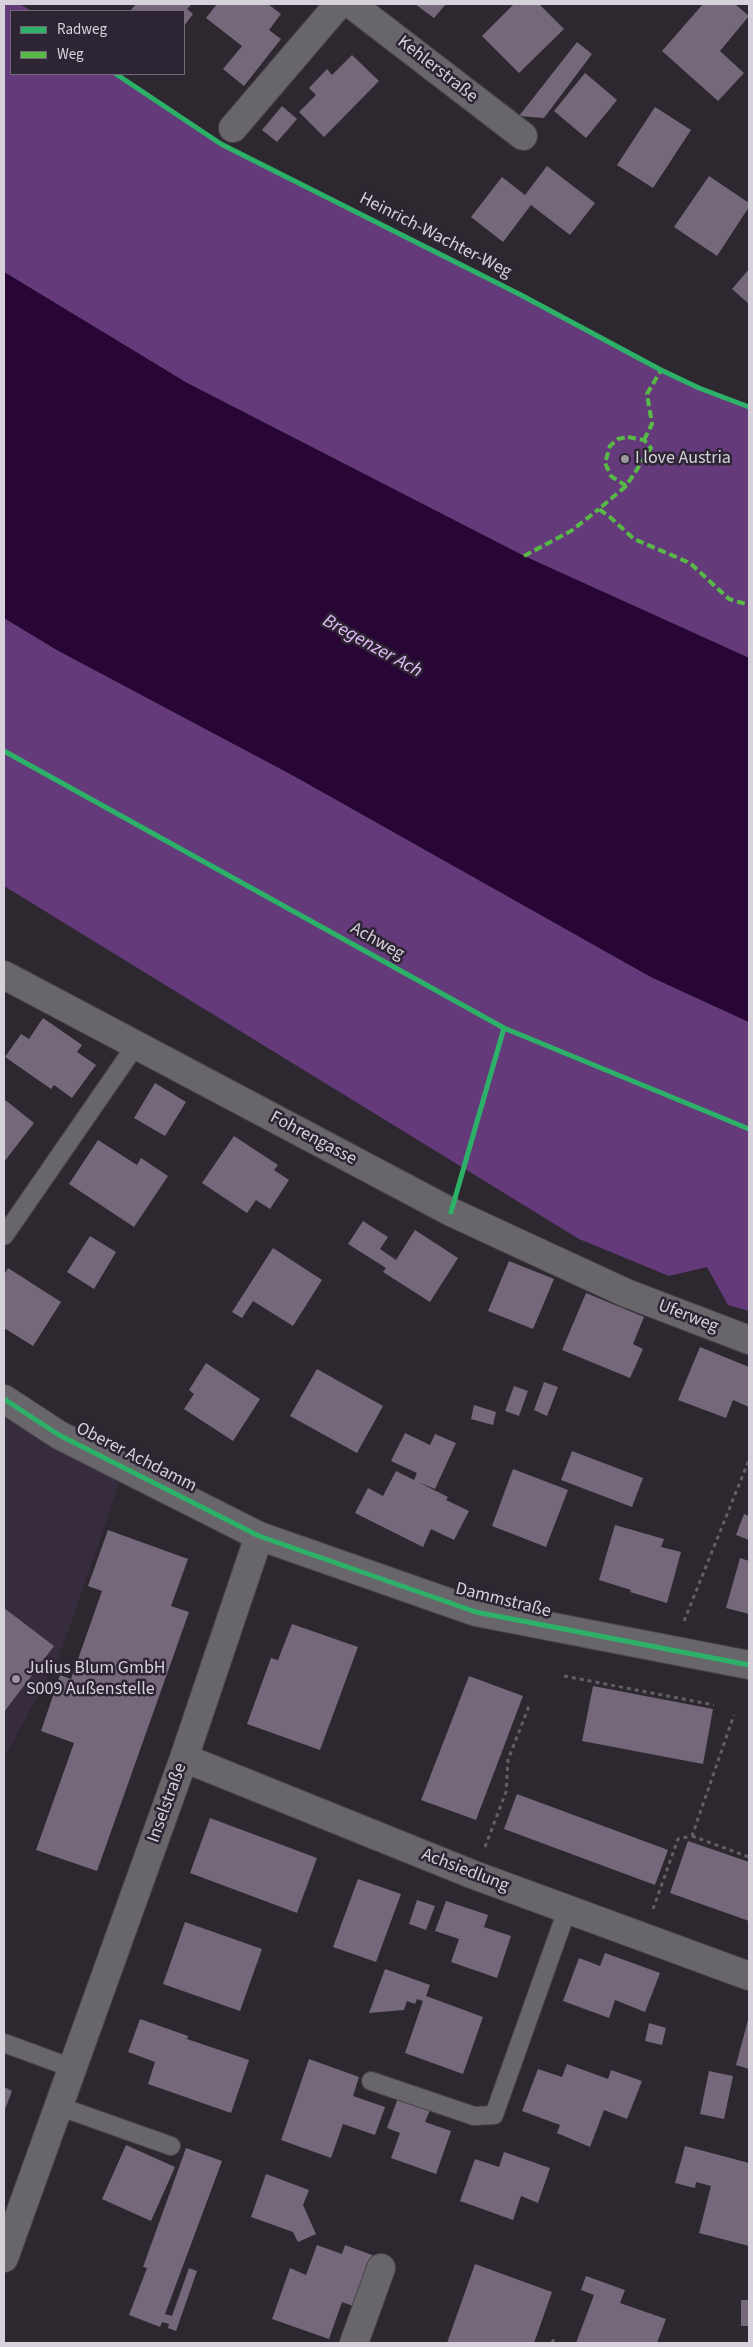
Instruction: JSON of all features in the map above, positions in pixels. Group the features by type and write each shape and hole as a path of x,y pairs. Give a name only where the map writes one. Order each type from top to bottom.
{"street":[{"path":"233,128 339,4"},
{"name":"Kehlerstraße","path":"351,4 523,136"},
{"name":"Fohrengasse","path":"4,975 451,1212 626,1293"},
{"name":"Uferweg","path":"626,1293 749,1340"},
{"name":"Oberer Achdamm","path":"4,1399 59,1435 259,1536"},
{"name":"Dammstraße","path":"259,1536 476,1612 749,1665"},
{"name":"Inselstraße","path":"4,2258 184,1758 259,1536"},
{"name":"Achsiedlung","path":"184,1758 474,1875 749,1976"},
{"path":"354,2343 381,2268"}],"lane":[{"path":"4,1236 136,1045"},
{"path":"371,2081 474,2116 494,2115 567,1910"},
{"path":"4,2043 72,2068"},
{"path":"58,2106 171,2146"}],"path":[{"path":"672,1651 749,1460"},
{"path":"564,1676 714,1705"},
{"path":"474,1875 506,1792 508,1760 529,1706"},
{"path":"692,1836 734,1715"},
{"path":"643,1938 678,1839 692,1836 749,1857"},
{"path":"552,2343 554,2339"}],"shaded area":[{"path":"4,4 20,4 29,10 10,10 10,75 118,75 221,144 521,295 661,370 699,388 749,407 749,658 524,556 187,383 4,272"},
{"path":"4,618 57,650 294,776 651,977 749,1022 749,1311 728,1305 707,1267 669,1276 579,1239 4,886"},
{"path":"4,1394 119,1484 60,1654 4,1759"}],"water":[{"name":"Bregenzer Ach","path":"4,272 187,383 524,556 749,658 749,1022 651,977 294,776 57,650 4,618"}],"building":[{"path":"136,4 192,4 187,9 193,14 185,25 185,10 131,10"},
{"path":"217,4 268,4 281,14 269,30 281,39 244,86 223,69 242,46 206,18"},
{"path":"415,4 446,4 434,18"},
{"path":"514,4 539,4 564,29 519,73 482,36"},
{"path":"703,4 735,4 749,16 720,51 744,73 718,101 662,51"},
{"path":"577,42 592,54 544,118 519,116"},
{"path":"352,55 379,81 324,137 299,112 316,95 309,88 327,69 332,75"},
{"path":"585,73 617,100 586,138 554,111"},
{"path":"282,106 297,119 277,142 262,130"},
{"path":"655,107 691,130 653,188 617,165"},
{"path":"547,166 595,203 570,235 531,205 503,242 471,217 502,177 525,195"},
{"path":"709,176 749,203 749,207 717,256 674,227"},
{"path":"749,269 749,304 732,289"},
{"path":"43,1018 82,1045 77,1052 96,1065 72,1098 54,1085 51,1089 5,1057 21,1034 29,1039"},
{"path":"155,1083 186,1102 165,1136 134,1118"},
{"path":"4,1099 34,1123 4,1162"},
{"path":"234,1136 278,1165 274,1170 289,1180 270,1209 256,1200 247,1213 202,1183"},
{"path":"98,1140 137,1165 141,1158 168,1176 134,1227 69,1184"},
{"path":"363,1221 388,1237 380,1249 396,1260 415,1230 458,1258 430,1302 383,1272 386,1268 348,1244"},
{"path":"90,1236 116,1252 94,1289 67,1272"},
{"path":"273,1248 322,1280 293,1326 253,1301 242,1318 232,1312"},
{"path":"509,1261 554,1279 533,1329 488,1311"},
{"path":"8,1268 61,1302 33,1346 4,1328 4,1275"},
{"path":"586,1293 644,1317 633,1344 643,1349 630,1378 562,1350"},
{"path":"700,1347 749,1367 749,1407 733,1400 726,1418 678,1400"},
{"path":"206,1363 260,1399 233,1441 184,1409 194,1394 189,1390"},
{"path":"317,1369 383,1406 357,1453 290,1416"},
{"path":"544,1382 558,1387 547,1416 534,1410"},
{"path":"514,1386 528,1391 519,1416 505,1411"},
{"path":"474,1405 496,1412 493,1425 471,1419"},
{"path":"405,1433 430,1445 435,1434 456,1443 435,1489 418,1482 448,1497 446,1500 469,1511 454,1540 431,1529 423,1547 355,1513 368,1488 383,1496 396,1471 414,1480 417,1473 391,1461"},
{"path":"572,1451 643,1478 632,1507 561,1480"},
{"path":"513,1469 568,1490 546,1547 492,1526"},
{"path":"744,1514 749,1516 749,1540 736,1535"},
{"path":"615,1525 664,1539 661,1547 681,1552 667,1603 599,1580"},
{"path":"108,1530 188,1559 171,1606 189,1612 97,1871 36,1850 74,1743 41,1731 60,1675 71,1679 102,1591 88,1586"},
{"path":"740,1558 749,1561 749,1614 726,1608"},
{"name":"Julius Blum GmbH S009 Außenstelle","path":"4,1608 54,1646 4,1712"},
{"path":"292,1624 358,1647 320,1750 247,1724 271,1658 278,1660"},
{"path":"469,1676 523,1696 476,1820 421,1800"},
{"path":"593,1686 713,1709 703,1764 582,1741"},
{"path":"517,1794 668,1850 655,1885 504,1829"},
{"path":"210,1818 317,1858 297,1913 190,1873"},
{"path":"688,1841 749,1862 749,1921 670,1893"},
{"path":"358,1879 401,1894 376,1962 333,1947"},
{"path":"417,1900 435,1906 426,1930 409,1924"},
{"path":"446,1901 488,1915 484,1927 511,1936 497,1978 451,1962 459,1939 435,1931"},
{"path":"185,1922 262,1949 240,2011 163,1984"},
{"path":"605,1953 660,1973 645,2012 615,2000 609,2018 563,2001 579,1958 600,1966"},
{"path":"385,1969 430,1985 426,1996 483,2017 463,2074 405,2053 423,2001 417,1999 415,2004 407,2001 404,2010 369,2013"},
{"path":"749,2016 749,2069 736,2065"},
{"path":"140,2019 188,2036 187,2039 249,2060 231,2113 148,2084 155,2062 128,2052"},
{"path":"649,2023 666,2028 662,2045 645,2041"},
{"path":"309,2059 359,2077 353,2096 385,2107 375,2135 343,2124 331,2158 281,2140"},
{"path":"567,2064 608,2079 611,2070 642,2081 627,2119 604,2110 590,2147 557,2133 560,2125 522,2111 538,2069 562,2077"},
{"path":"709,2071 733,2076 724,2119 700,2114"},
{"path":"4,2087 12,2091 4,2112"},
{"path":"398,2098 430,2110 425,2122 451,2131 436,2174 391,2158 400,2133 387,2128"},
{"path":"126,2145 175,2167 151,2221 102,2199"},
{"path":"685,2146 749,2163 749,2246 699,2233 711,2186 696,2182 695,2188 675,2183"},
{"path":"186,2148 222,2161 165,2314 172,2316 189,2268 197,2271 176,2331 168,2328 169,2324 162,2322 160,2327 129,2315 147,2268 143,2267"},
{"path":"504,2152 550,2168 538,2203 521,2196 513,2220 460,2201 475,2159 499,2167"},
{"path":"266,2174 309,2190 303,2205 316,2234 298,2242 293,2232 251,2217"},
{"path":"317,2245 342,2254 345,2245 380,2258 361,2309 342,2302 329,2339 272,2319 290,2268 306,2275"},
{"path":"475,2264 552,2292 534,2343 447,2343"},
{"path":"586,2276 625,2290 620,2303 666,2319 657,2343 576,2343 594,2295 581,2290"},
{"path":"741,2300 749,2300 749,2326 741,2326"}],"marked path":[{"path":"644,440 652,424 647,394 661,370"},
{"path":"628,437 644,440 651,448 626,486 611,476 605,463 610,446 618,439 628,437"},
{"path":"626,486 599,509 634,539 690,563 729,599 749,605"},
{"path":"524,556 571,531 599,509"}],"cycle path":[{"name":"Heinrich-Wachter-Weg","path":"118,75 221,144 521,295 661,370 699,388 749,407"},
{"name":"Achweg","path":"4,751 504,1028 749,1129"},
{"path":"451,1212 504,1028"},
{"path":"4,1399 59,1435 259,1536 476,1612 749,1665"}],"place":[{"name":"I love Austria","path":"625,459"},
{"name":"Julius Blum GmbH S009 Außenstelle","path":"16,1679"}]}
